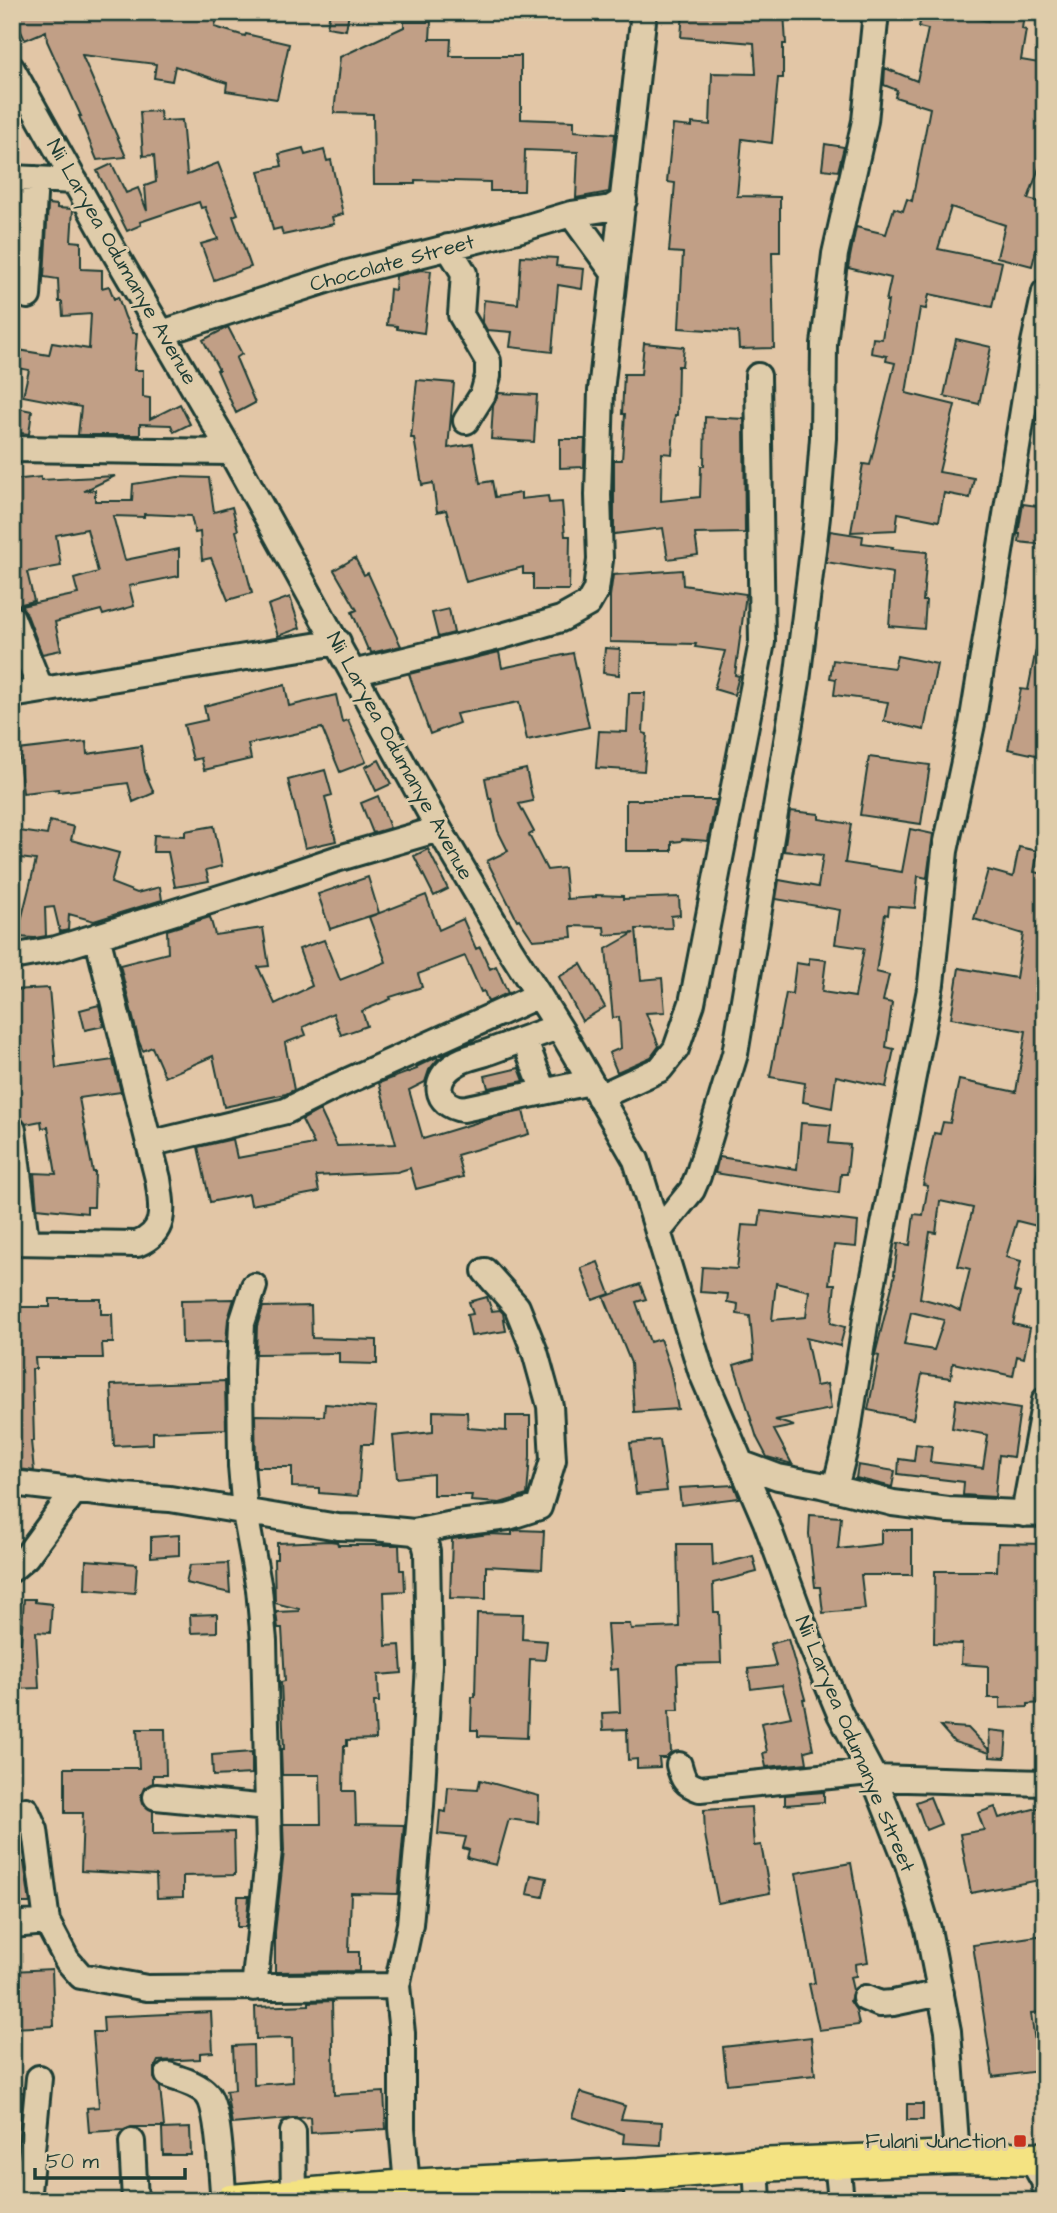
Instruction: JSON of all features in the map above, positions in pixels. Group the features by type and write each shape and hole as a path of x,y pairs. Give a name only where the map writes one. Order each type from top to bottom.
{"main road":[{"path":"231,2201 391,2192 638,2187 757,2165 957,2157 1038,2159"}],"street":[{"path":"353,673 561,619 588,604 596,590 600,560 598,495 601,391 644,12"},
{"path":"658,1232 692,1190 735,1054 797,681 821,464 824,344 835,254 865,121 876,12"},
{"name":"Nii Laryea Odumanye Avenue","path":"12,69 232,452 439,829 636,1160 701,1371 740,1463"},
{"path":"28,296 24,178 75,181"},
{"name":"Chocolate Street","path":"162,333 348,272 571,214 611,208 624,200"},
{"path":"571,214 614,273"},
{"path":"447,247 464,274 461,315 488,361 488,376 483,394 466,421"},
{"path":"835,1488 846,1444 867,1312 931,984 945,850 972,724 1034,343 1045,292"},
{"path":"558,1027 456,1064 440,1081 443,1101 463,1109 544,1091 595,1089 660,1069 677,1049 692,1003 762,642 758,376"},
{"path":"12,449 232,452"},
{"path":"12,618 41,690"},
{"path":"12,695 338,642"},
{"path":"12,957 56,949 336,859 439,829"},
{"path":"13,1130 19,1242 128,1245 145,1241 158,1229 161,1203 149,1144 97,936"},
{"path":"149,1144 286,1111 330,1088 539,995"},
{"path":"524,1039 544,1091"},
{"path":"12,1483 170,1499 338,1527 414,1532 508,1517 539,1507 553,1460 550,1406 535,1352 517,1307 485,1271"},
{"path":"254,1286 243,1323 240,1370 241,1466 245,1513 259,1589 264,1641 269,1850 254,1987"},
{"path":"740,1463 778,1477 893,1503 948,1510 1034,1514 1045,1400"},
{"name":"Nii Laryea Odumanye Street","path":"740,1463 766,1522 835,1702 872,1775 908,1864 928,1929 948,2031 957,2157"},
{"path":"12,1569 26,1557 76,1489"},
{"path":"391,2192 402,2128 402,2033 397,1986 410,1924 421,1806 429,1664 427,1551 424,1539 414,1532"},
{"path":"679,1765 683,1780 700,1789 872,1775 1045,1783"},
{"path":"156,1797 268,1808"},
{"path":"12,1812 26,1811 35,1830 47,1922 68,1960 81,1976 147,1988 397,1986"},
{"path":"12,1926 47,1922"},
{"path":"864,1998 880,2004 941,1993"},
{"path":"168,2075 198,2087 208,2095 215,2116 224,2201"},
{"path":"27,2201 39,2078"},
{"path":"293,2132 294,2196"},
{"path":"132,2142 135,2201"},
{"path":"1038,2159 1045,2187"},
{"path":"837,2161 841,2201"},
{"path":"757,2165 758,2201"}],"building":[{"path":"12,12 76,12 111,18 111,12 218,12 215,27 289,44 277,99 226,91 227,83 175,66 172,81 154,78 156,64 82,55 126,157 97,160 81,116 47,41 46,31 25,40"},
{"path":"330,12 349,12 346,30 327,27"},
{"path":"683,12 784,12 786,44 783,44 783,78 778,78 772,143 742,139 737,196 780,197 780,252 772,252 774,348 739,349 738,332 679,328 683,253 669,252 675,183 667,182 673,125 710,125 712,73 756,74 754,43 681,37"},
{"path":"922,12 946,12 988,21 989,12 1024,14 1022,29 1026,30 1021,60 1045,64 1045,151 1028,199 1045,203 1045,216 1032,266 997,257 1005,225 951,207 938,249 1002,262 992,307 929,294 926,309 920,308 906,393 955,405 939,472 974,478 970,498 944,493 939,521 898,513 896,530 851,532 863,464 870,465 895,363 886,361 887,356 871,353 873,338 882,339 891,278 848,268 856,227 886,234 894,208 903,211 907,199 912,201 930,108 895,97 897,90 884,85 885,68 917,81 928,29 919,27"},
{"path":"404,22 431,22 430,39 451,39 450,56 521,56 521,119 574,121 574,131 615,134 609,192 576,198 578,152 525,150 524,191 490,191 490,182 415,180 415,184 374,184 373,114 334,113 340,57 404,27"},
{"path":"160,111 161,121 182,120 187,175 218,163 238,214 233,216 251,267 214,280 201,244 218,239 205,207 201,208 199,202 140,222 141,225 127,231 97,171 112,164 126,193 138,188 147,211 145,186 156,182 154,155 143,156 140,112"},
{"path":"825,144 844,147 838,171 822,169"},
{"path":"303,148 305,155 324,150 327,161 331,160 343,214 332,217 334,224 283,235 281,228 273,230 259,171 282,166 279,154"},
{"path":"48,204 57,205 57,208 73,209 71,241 81,242 81,269 102,270 102,288 109,286 114,299 118,297 133,333 137,333 134,370 143,370 143,397 150,398 150,419 180,404 190,424 174,432 171,425 140,424 140,435 78,435 81,407 23,396 29,370 12,367 12,349 49,355 52,343 89,349 91,314 63,316 58,279 44,277"},
{"path":"521,256 557,258 556,266 584,269 582,289 558,285 552,352 510,347 512,332 487,330 482,321 484,300 518,304"},
{"path":"421,270 431,271 424,333 387,325 390,289 395,290 396,276"},
{"path":"228,327 242,354 236,358 255,403 236,413 219,370 203,340"},
{"path":"956,339 991,347 979,404 944,396"},
{"path":"644,343 684,347 682,366 678,366 677,415 672,454 662,453 661,501 700,497 705,417 744,419 745,533 695,534 698,555 668,559 663,528 614,534 614,460 622,460 624,374 641,374"},
{"path":"417,380 454,383 448,448 473,444 480,483 492,481 495,497 521,493 521,499 548,496 549,503 562,502 565,536 570,536 569,590 533,590 533,574 523,574 523,567 466,582 446,510 437,512 433,483 422,485 414,438 411,438"},
{"path":"499,393 537,395 534,442 491,439 493,406"},
{"path":"17,408 32,411 29,434 13,432"},
{"path":"560,439 585,439 584,467 560,468"},
{"path":"115,476 84,491 95,490 95,501 132,501 133,484 178,477 209,478 214,512 232,507 252,593 228,600 211,558 202,560 200,532 195,533 191,516 113,516 125,560 179,549 179,576 129,586 134,606 103,615 101,610 55,622 61,650 42,654 26,612 21,606 78,594 74,579 98,572 87,529 56,535 61,566 27,572 34,601 17,605 12,603 12,480"},
{"path":"1023,504 1045,507 1045,545 1019,542"},
{"path":"830,531 863,536 862,543 927,552 924,629 889,626 893,573 826,562"},
{"path":"355,558 364,575 368,573 401,646 371,653 370,649 368,650 352,612 357,610 334,570"},
{"path":"682,570 683,585 746,594 735,675 739,676 734,695 714,689 725,651 695,647 696,644 610,642 613,575"},
{"path":"290,597 300,628 278,636 268,605"},
{"path":"449,609 454,633 438,637 432,613"},
{"path":"1037,644 1045,645 1045,757 1008,749 1021,689 1028,690"},
{"path":"605,648 620,649 619,675 603,673"},
{"path":"499,652 502,668 573,653 589,727 527,740 519,702 456,714 459,723 430,734 409,674"},
{"path":"897,656 937,664 924,730 884,721 888,702 834,695 836,679 830,678 833,660 894,668"},
{"path":"285,685 289,706 336,695 342,722 348,720 366,762 340,772 322,728 248,744 251,759 204,770 201,758 193,760 184,725 207,720 204,706"},
{"path":"629,693 645,693 643,733 647,734 644,771 596,768 599,731 627,732"},
{"path":"86,742 87,754 141,746 145,772 154,793 133,802 128,783 58,792 59,789 23,793 18,750"},
{"path":"869,757 930,765 921,824 860,815"},
{"path":"379,760 391,784 376,791 365,767"},
{"path":"526,769 533,801 519,804 534,832 529,835 547,870 564,868 567,899 596,895 623,896 623,899 679,897 680,915 671,916 672,928 636,929 641,980 662,978 665,1012 646,1013 659,1046 651,1057 617,1072 609,1053 621,1048 619,1017 613,1018 606,949 634,933 605,935 604,927 571,926 572,937 533,940 519,919 517,920 487,861 508,851 498,831 485,778"},
{"path":"325,770 332,795 325,797 336,841 305,848 288,780"},
{"path":"378,796 390,828 373,833 361,803"},
{"path":"626,800 716,800 708,841 682,839 672,842 672,851 626,851"},
{"path":"790,811 819,814 819,819 851,824 845,863 902,872 910,829 933,834 927,878 918,876 915,908 889,906 888,915 885,914 876,972 889,975 883,1001 892,1003 886,1047 894,1049 886,1087 836,1076 832,1108 803,1102 805,1083 770,1077 786,993 792,994 796,963 809,965 809,958 826,960 822,992 855,997 864,948 835,944 840,910 776,899 779,880 818,887 823,855 784,851"},
{"path":"50,821 74,827 71,840 119,853 111,883 137,893 160,887 162,900 94,921 69,914 68,930 60,932 54,907 45,908 46,936 17,937 36,860 12,857 12,830 47,835"},
{"path":"214,826 222,866 206,870 209,881 175,887 168,852 153,852 154,835 185,836 185,831"},
{"path":"1019,847 1038,851 1034,872 1045,874 1045,1111 1036,1182 1045,1184 1045,1228 1017,1221 1006,1257 1021,1261 1014,1291 1020,1293 1013,1324 1030,1328 1024,1358 1017,1356 1013,1376 953,1363 951,1378 922,1374 913,1419 868,1410 879,1356 875,1355 895,1274 898,1243 910,1245 914,1214 923,1215 928,1186 923,1185 934,1133 940,1134 943,1122 950,1123 959,1080 1016,1092 1026,1031 951,1018 959,968 1016,978 1023,934 974,919 988,870 1013,877","holes":["940,1201 973,1208 958,1266 970,1269 960,1311 920,1298 930,1232 936,1233","911,1312 944,1320 934,1350 904,1345"]},
{"path":"428,849 448,889 434,896 414,856"},
{"path":"368,877 379,913 330,929 318,894"},
{"path":"426,895 439,930 463,919 476,949 480,947 490,969 496,966 508,993 488,1002 465,956 418,974 422,987 390,997 391,999 362,1011 367,1026 341,1035 333,1013 303,1027 306,1035 285,1043 294,1090 224,1107 213,1056 165,1077 152,1047 143,1051 120,965 168,953 167,930 210,917 215,935 263,928 269,966 258,967 275,1004 312,986 299,949 324,940 340,980 386,962 369,917"},
{"path":"581,964 605,1007 582,1021 559,977"},
{"path":"49,988 56,1068 113,1060 121,1092 79,1098 95,1172 94,1207 87,1207 87,1213 37,1208 34,1173 56,1174 48,1127 42,1128 41,1121 26,1124 19,1117 12,1115 12,990"},
{"path":"99,1005 104,1026 85,1030 80,1010"},
{"path":"437,1057 425,1082 409,1090 423,1139 523,1111 529,1134 457,1155 463,1177 416,1189 410,1168 397,1172 316,1176 319,1192 251,1205 249,1194 210,1202 198,1147 233,1139 237,1158 314,1144 302,1120 320,1110 337,1146 396,1144 379,1083 417,1069 416,1067"},
{"path":"519,1068 524,1081 488,1088 485,1076"},
{"path":"801,1123 831,1125 829,1143 850,1145 847,1174 841,1174 839,1193 715,1173 719,1157 797,1169"},
{"path":"761,1211 858,1222 856,1247 834,1245 829,1284 835,1284 831,1323 845,1327 840,1346 806,1338 816,1386 827,1384 831,1409 775,1420 794,1426 774,1430 792,1464 767,1457 757,1438 734,1365 754,1359 750,1316 737,1314 738,1304 727,1302 728,1294 700,1292 702,1267 737,1269 742,1225 759,1226","holes":["776,1283 809,1291 806,1317 772,1320"]},
{"path":"598,1262 610,1294 593,1300 581,1268"},
{"path":"640,1284 646,1299 636,1302 650,1342 660,1339 670,1368 678,1409 634,1412 631,1363 604,1297"},
{"path":"487,1297 492,1311 500,1310 503,1313 506,1331 471,1336 467,1315 473,1314 469,1302"},
{"path":"50,1299 101,1299 101,1314 112,1314 113,1343 102,1343 103,1358 35,1358 36,1369 32,1369 34,1441 31,1441 34,1471 12,1468 12,1307 50,1307"},
{"path":"234,1299 228,1319 226,1342 182,1343 181,1300"},
{"path":"311,1306 312,1338 377,1340 377,1364 339,1363 339,1353 256,1354 257,1326 263,1307"},
{"path":"225,1381 226,1429 153,1432 153,1444 114,1446 111,1385"},
{"path":"956,1399 1020,1409 1013,1457 999,1455 995,1497 963,1495 964,1482 898,1474 899,1459 914,1461 916,1444 932,1446 930,1462 983,1468 988,1435 952,1428"},
{"path":"325,1404 376,1408 373,1444 362,1444 358,1496 319,1493 319,1488 292,1487 292,1467 256,1467 255,1415 324,1416"},
{"path":"433,1411 467,1412 468,1428 506,1431 506,1416 530,1416 527,1495 500,1503 471,1501 472,1495 433,1495 433,1474 397,1478 393,1436 433,1432"},
{"path":"660,1440 667,1491 636,1494 630,1443"},
{"path":"858,1465 895,1471 892,1487 856,1478"},
{"path":"734,1485 739,1498 681,1505 679,1488"},
{"path":"810,1515 841,1517 838,1549 881,1544 881,1530 912,1530 912,1575 861,1575 865,1609 823,1613 820,1587 815,1587 809,1534"},
{"path":"512,1531 544,1531 542,1569 486,1566 486,1599 450,1598 452,1539 489,1534 512,1535"},
{"path":"179,1535 179,1555 151,1557 151,1537"},
{"path":"337,1542 338,1545 399,1545 400,1570 404,1570 405,1591 384,1592 386,1646 400,1645 402,1673 378,1675 379,1702 374,1702 376,1739 347,1740 347,1746 344,1746 343,1791 355,1791 356,1824 404,1825 398,1894 351,1893 349,1952 359,1952 359,1971 275,1972 275,1932 284,1851 283,1824 321,1824 320,1775 282,1775 281,1749 284,1749 281,1682 285,1681 282,1628 278,1628 276,1612 299,1609 275,1603 274,1559 277,1559 277,1543"},
{"path":"998,1543 1045,1544 1045,1703 1000,1708 1000,1698 988,1698 988,1666 961,1664 962,1644 934,1643 935,1571 997,1571"},
{"path":"677,1544 712,1544 713,1566 753,1556 757,1572 713,1583 714,1612 719,1612 721,1663 677,1666 679,1710 669,1710 671,1753 666,1758 659,1758 660,1767 637,1768 637,1759 628,1760 627,1729 603,1730 602,1713 620,1712 618,1669 610,1670 607,1624 630,1624 631,1629 679,1627"},
{"path":"86,1560 137,1564 135,1593 85,1589"},
{"path":"228,1563 230,1593 186,1583 190,1565"},
{"path":"24,1599 52,1604 50,1633 36,1632 39,1688 12,1689 12,1643 21,1643"},
{"path":"477,1613 523,1614 522,1639 547,1641 545,1660 530,1659 527,1738 478,1736 478,1730 471,1730 472,1697 475,1697"},
{"path":"217,1614 217,1632 191,1633 190,1615"},
{"path":"788,1639 805,1699 813,1749 805,1751 807,1763 766,1767 763,1753 767,1752 761,1723 791,1717 782,1685 751,1689 748,1669 776,1666 770,1644"},
{"path":"940,1726 968,1728 990,1751 989,1730 1007,1732 1005,1758 990,1757 990,1753 954,1742"},
{"path":"137,1729 165,1729 166,1775 153,1775 153,1783 144,1788 141,1795 143,1804 153,1811 153,1834 234,1832 235,1875 183,1876 183,1897 157,1898 156,1875 81,1871 83,1813 65,1813 65,1768 139,1768"},
{"path":"252,1752 252,1774 213,1776 212,1755"},
{"path":"480,1780 539,1796 538,1823 509,1819 496,1865 467,1858 469,1850 463,1848 466,1837 438,1834 440,1811 446,1812 448,1787 478,1789"},
{"path":"824,1792 824,1802 785,1805 785,1795"},
{"path":"930,1797 941,1824 926,1830 916,1802"},
{"path":"1045,1806 1045,1879 971,1893 960,1834 984,1830 978,1813 995,1807 999,1818"},
{"path":"751,1807 754,1846 761,1845 770,1893 718,1903 705,1835 704,1810"},
{"path":"12,1862 24,1862 30,1903 12,1903"},
{"path":"851,1863 868,1962 855,1964 856,1976 850,1977 853,1990 850,2001 856,2010 859,2025 819,2030 809,1984 815,1983 796,1873"},
{"path":"531,1875 547,1878 543,1897 527,1894"},
{"path":"238,1896 249,1896 246,1927 237,1927"},
{"path":"1045,1935 1045,2012 1031,2013 1039,2071 993,2077 973,1945"},
{"path":"52,1969 54,2026 12,2028 12,1971"},
{"path":"332,2001 334,2095 384,2092 386,2129 311,2133 310,2117 232,2124 226,2091 235,2090 233,2046 253,2045 254,2085 293,2082 292,2038 256,2039 255,2007 309,2005 309,2002"},
{"path":"211,2012 213,2052 200,2053 200,2059 158,2061 154,2069 154,2078 160,2087 164,2127 131,2127 124,2130 89,2132 87,2108 99,2107 93,2032 104,2032 103,2017"},
{"path":"811,2037 815,2075 727,2084 723,2047"},
{"path":"12,2092 23,2092 18,2144 12,2145"},
{"path":"580,2092 625,2106 621,2119 662,2122 661,2145 623,2143 624,2134 572,2117"},
{"path":"907,2104 923,2104 923,2120 907,2120"},
{"path":"190,2128 191,2155 163,2155 162,2129"}],"place":[{"name":"Fulani Junction","path":"1020,2141"}]}
